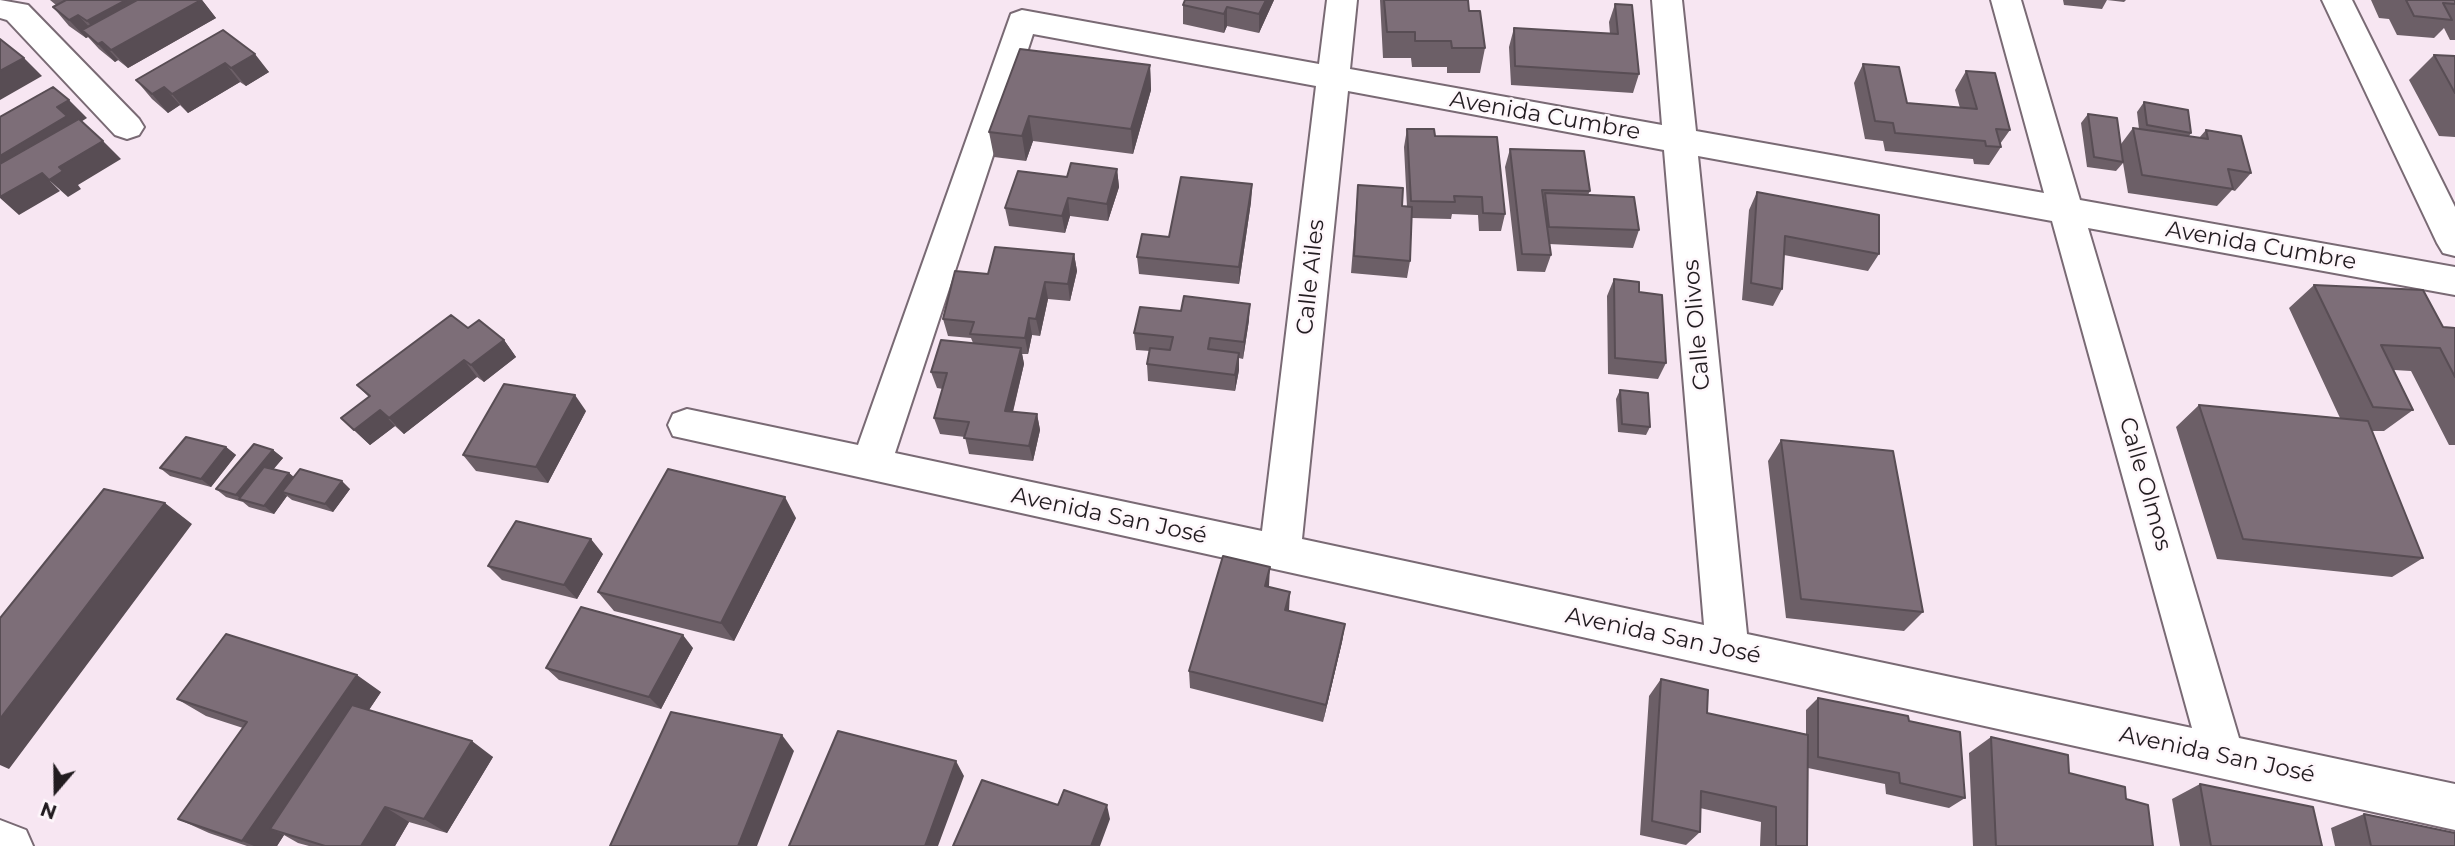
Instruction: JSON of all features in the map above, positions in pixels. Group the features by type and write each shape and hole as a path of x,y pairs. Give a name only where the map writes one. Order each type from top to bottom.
{"street":[{"name":"Calle Ailes","path":"1280,553 1342,0"},
{"name":"Calle Olivos","path":"1667,0 1727,649"},
{"path":"2006,0 2067,211"},
{"path":"2337,0 2455,243"},
{"path":"0,8 17,12 127,127"},
{"name":"Avenida Cumbre","path":"871,465 1022,22 2455,281"},
{"name":"Calle Olmos","path":"2067,211 2222,757"},
{"path":"687,425 871,465"},
{"name":"Avenida San José","path":"871,465 2455,807"},
{"path":"0,843 10,846"}],"building":[{"path":"66,0 126,0 87,21 78,15 69,20 53,7"},
{"path":"137,0 201,0 111,50 102,42 98,44 82,30"},
{"path":"1185,0 1266,0 1259,14 1227,7 1224,14 1183,5"},
{"path":"1384,0 1468,0 1469,11 1480,11 1485,48 1452,48 1451,41 1415,41 1415,32 1387,32"},
{"path":"2406,0 2455,0 2455,4 2443,3 2452,20 2414,16"},
{"path":"1615,4 1632,5 1639,74 1515,66 1514,28 1618,34"},
{"path":"223,30 255,54 231,68 225,63 172,94 164,87 152,94 136,80"},
{"path":"0,39 24,58 0,71"},
{"path":"1020,49 1150,65 1131,129 1029,116 1022,136 989,132"},
{"path":"2434,55 2455,56 2455,93"},
{"path":"1863,64 1899,67 1907,103 1977,109 1966,71 1995,73 2010,130 1996,129 2001,147 1986,146 1985,141 1895,133 1893,123 1875,121"},
{"path":"53,87 69,100 57,107 67,116 0,156 0,117"},
{"path":"2144,102 2188,110 2191,133 2147,125"},
{"path":"2088,114 2117,118 2123,162 2094,157"},
{"path":"79,119 103,141 59,167 63,171 49,180 42,173 0,197 0,164"},
{"path":"2133,128 2208,139 2206,130 2241,136 2251,173 2228,169 2233,189 2142,175"},
{"path":"1407,129 1434,129 1435,136 1497,137 1505,214 1483,213 1482,197 1454,196 1455,202 1411,201"},
{"path":"1510,149 1584,151 1590,191 1542,190 1551,255 1522,254"},
{"path":"1071,163 1117,169 1107,204 1068,198 1062,216 1005,208 1018,171 1067,177"},
{"path":"1181,177 1252,184 1239,267 1137,257 1142,234 1169,237"},
{"path":"1358,185 1403,188 1402,206 1412,207 1410,261 1354,256"},
{"path":"1757,192 1879,215 1879,254 1785,236 1782,289 1751,283"},
{"path":"1545,193 1634,197 1639,230 1549,227"},
{"path":"995,247 1074,254 1068,284 1045,282 1036,319 1029,318 1025,338 970,334 974,322 943,319 955,271 988,274"},
{"path":"1614,279 1639,282 1639,292 1662,295 1666,363 1615,358"},
{"path":"2314,285 2423,290 2443,327 2455,328 2455,377 2440,348 2381,345 2413,410 2373,407"},
{"path":"1184,296 1250,304 1244,342 1210,338 1208,349 1239,353 1235,375 1147,364 1150,348 1170,350 1173,337 1134,333 1140,307 1181,311"},
{"path":"451,315 468,328 479,320 504,340 471,365 464,360 389,418 380,410 354,430 341,418 370,396 357,385"},
{"path":"941,340 1021,348 1005,411 1037,414 1029,446 964,438 969,422 934,418 947,373 931,372"},
{"path":"504,384 575,395 536,467 463,455"},
{"path":"1620,390 1648,393 1650,427 1622,424"},
{"path":"2199,405 2368,421 2423,558 2243,539"},
{"path":"186,437 226,447 201,479 160,468"},
{"path":"1781,440 1893,451 1923,612 1801,599"},
{"path":"254,444 273,450 236,495 216,489"},
{"path":"264,467 289,473 264,506 239,499"},
{"path":"300,469 342,481 325,504 282,492"},
{"path":"668,469 785,497 721,623 598,592"},
{"path":"104,489 165,503 0,719 0,618"},
{"path":"516,521 591,539 564,585 488,566"},
{"path":"1223,556 1270,567 1265,586 1290,592 1285,610 1345,624 1326,705 1189,671"},
{"path":"581,607 683,635 649,697 546,668"},
{"path":"226,634 357,675 242,841 178,819 247,722 177,699"},
{"path":"1661,679 1708,690 1707,713 1808,735 1807,846 1776,846 1776,807 1701,791 1700,832 1652,821"},
{"path":"1818,698 1908,716 1909,721 1960,732 1965,798 1900,783 1899,773 1818,757"},
{"path":"352,705 472,741 424,819 385,807 361,846 325,846 270,829"},
{"path":"671,712 782,735 738,846 610,846"},
{"path":"838,731 956,761 925,846 789,846"},
{"path":"1991,737 2068,755 2069,773 2125,787 2126,799 2148,805 2153,846 1996,846"},
{"path":"982,780 1058,805 1064,790 1107,805 1091,846 953,846"},
{"path":"2200,784 2313,807 2322,846 2211,846"},
{"path":"2364,814 2455,833 2455,846 2371,846"}]}
